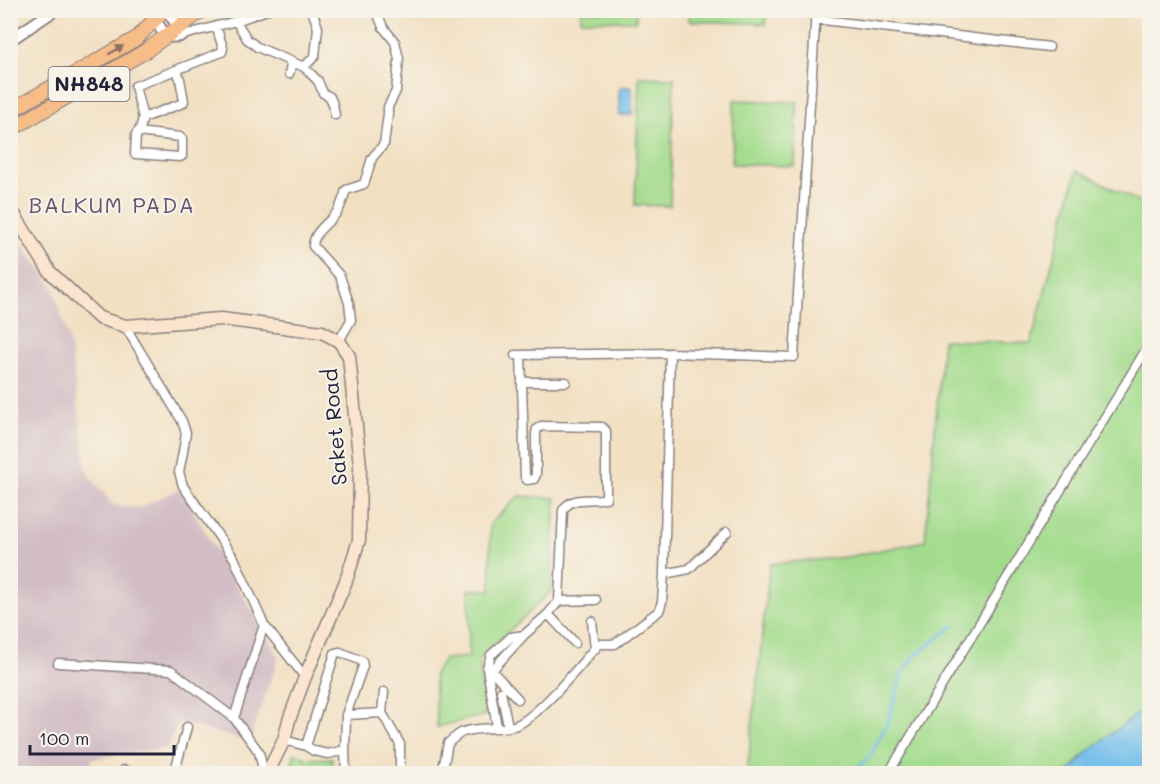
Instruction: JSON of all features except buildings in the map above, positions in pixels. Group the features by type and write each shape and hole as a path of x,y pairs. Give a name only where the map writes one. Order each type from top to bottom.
{"highway":[{"name":"NH848","path":"10,130 175,34 203,10"},
{"name":"NH848","path":"11,108 137,38 159,13"}],"main road":[{"name":"Saket Road","path":"10,208 50,272 99,318 125,326 221,319 322,332 339,341 349,357 360,466 359,540 346,580 304,677 284,740 266,774"}],"street":[{"path":"10,40 55,10"},
{"path":"159,13 175,34 236,21 267,10"},
{"path":"304,67 315,56 318,28 312,10"},
{"path":"339,341 351,320 349,303 340,276 313,246 314,240 326,222 332,219 339,209 346,190 364,184 372,158 384,144 388,107 396,91 399,59 395,42 383,27 376,10"},
{"path":"518,699 493,672 494,668 559,601 563,510 572,501 606,498 606,430 602,427 541,426 536,433 536,475 534,479 527,480 525,477 522,382 518,355 670,353 794,357 815,15 1049,47"},
{"path":"236,21 247,39 257,47 304,67 318,81 323,93 330,98 336,115"},
{"path":"138,132 180,137 182,156 136,155 136,134 143,118 135,86 222,52 223,48 216,26"},
{"path":"289,74 292,61"},
{"path":"143,118 183,103 177,70"},
{"path":"125,326 182,421 186,434 179,472 183,486 234,558 264,625 304,677"},
{"path":"888,774 1149,343"},
{"path":"442,774 448,743 461,733 477,729 516,726 533,715 600,643 615,644 659,611 664,574 670,353"},
{"path":"522,382 566,382"},
{"path":"664,574 689,569 727,532"},
{"path":"559,601 596,600"},
{"path":"548,614 575,643"},
{"path":"592,621 595,649"},
{"path":"234,718 264,625"},
{"path":"497,727 487,668 491,655 511,637 524,635"},
{"path":"306,746 335,653 340,652 362,662 363,666 345,715 346,774"},
{"path":"58,663 171,670 234,718 259,752 266,774"},
{"path":"384,692 382,713 400,744 400,774"},
{"path":"501,692 508,726"},
{"path":"345,715 382,713"},
{"path":"174,774 187,727"},
{"path":"284,740 328,754 345,750"},
{"path":"124,770 136,774"}],"shaded area":[{"path":"10,228 52,285 69,339 87,473 113,505 139,508 180,489 279,657 249,742 179,722 167,748 91,759 93,773 11,773"}],"green space":[{"path":"581,11 636,11 636,21 581,20"},
{"path":"690,11 767,11 766,24 689,21"},
{"path":"639,77 674,78 670,206 635,205"},
{"path":"734,100 797,102 795,166 732,164"},
{"path":"1077,170 1149,207 1149,705 1090,750 1067,773 747,774 770,564 847,557 925,541 943,340 1031,343"},
{"path":"519,496 556,498 551,592 479,659 485,715 437,727 434,674 444,659 469,657 469,590 491,590 490,524"},
{"path":"294,753 307,759 332,758 333,773 291,774"}],"water":[{"path":"619,87 632,87 632,115 619,115"},
{"path":"1149,705 1149,773 1068,773 1090,750"}],"waterway":[{"path":"852,774 871,755 888,721 903,672 915,656 953,626"}],"district":[{"name":"BALKUM PADA","path":"112,205"}]}
